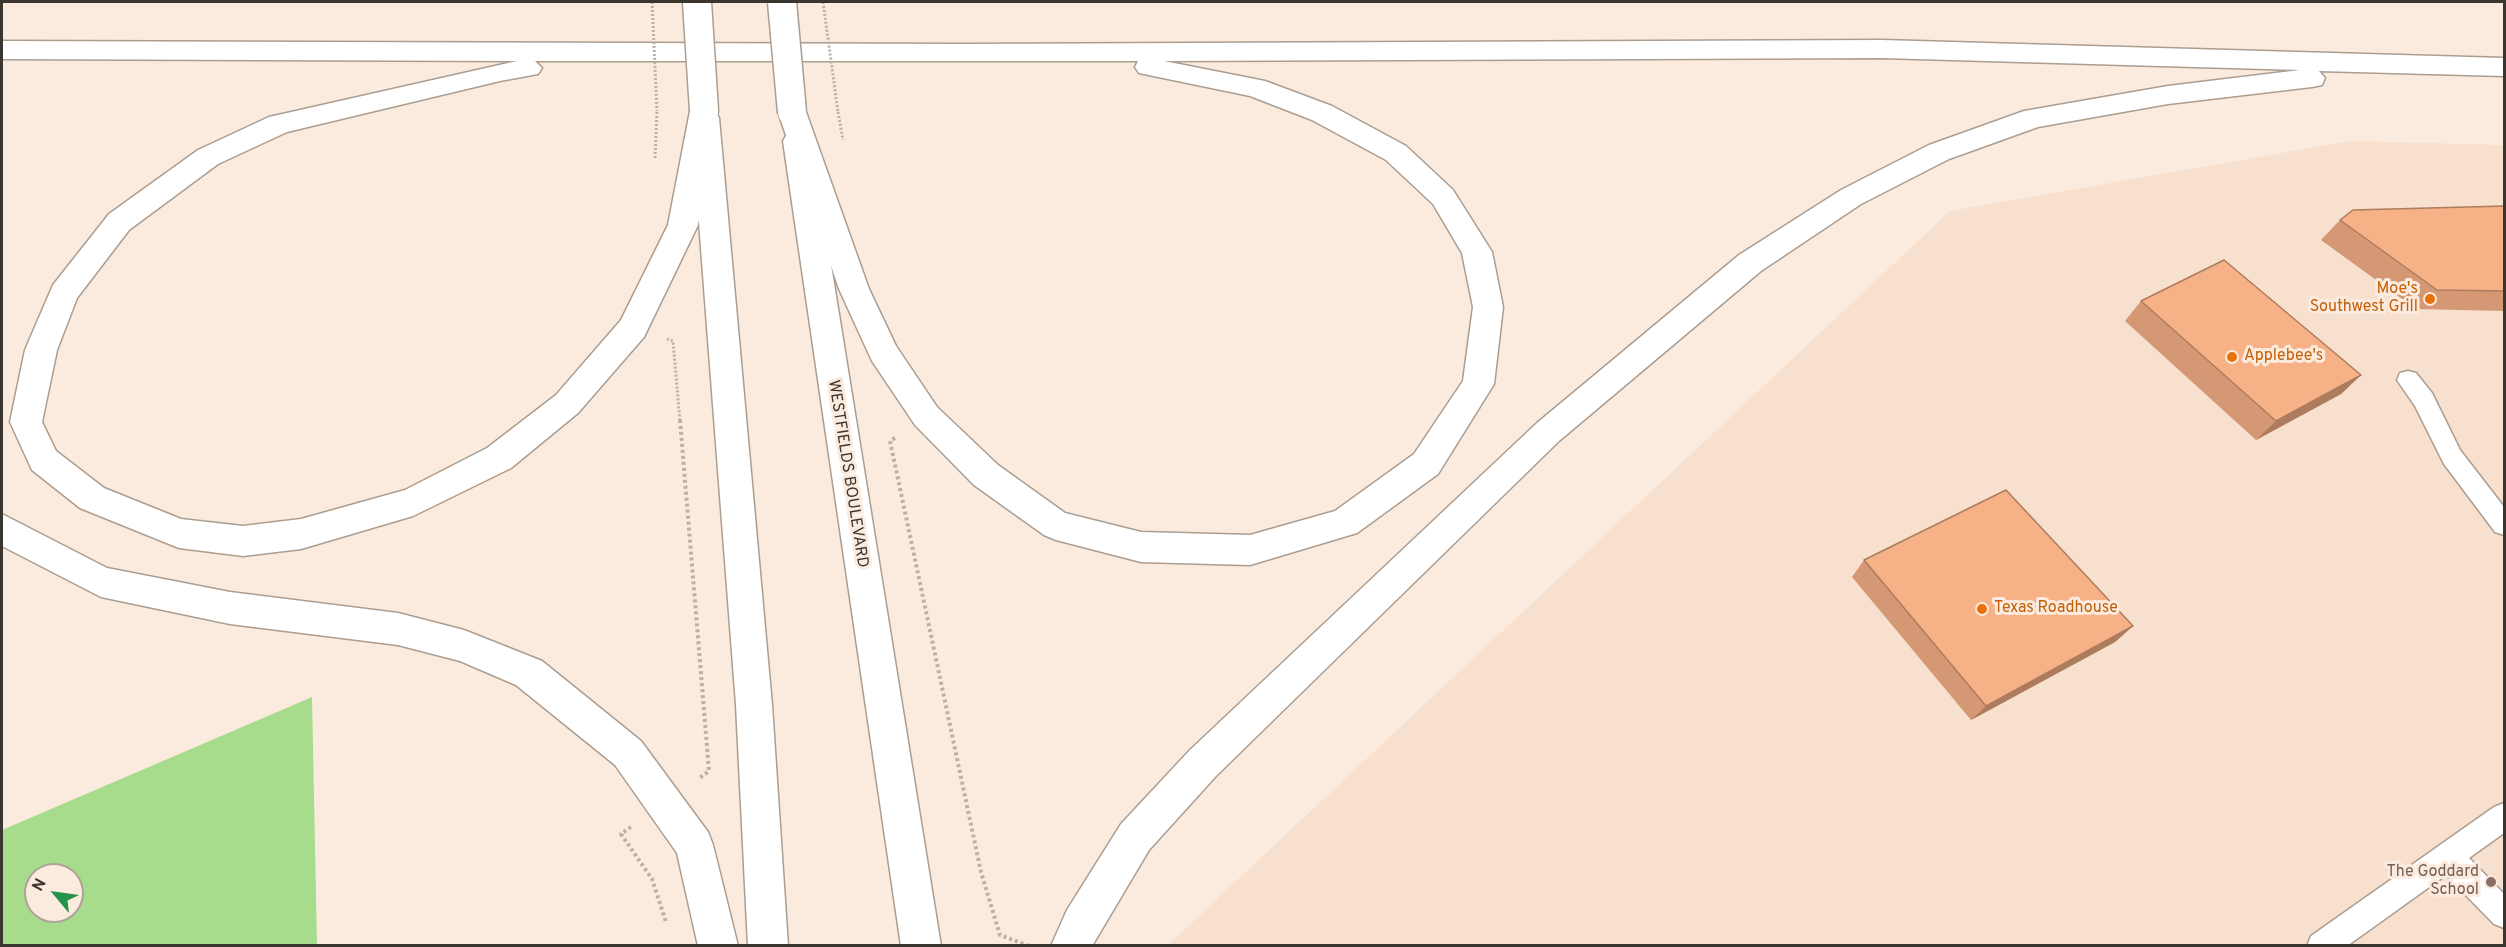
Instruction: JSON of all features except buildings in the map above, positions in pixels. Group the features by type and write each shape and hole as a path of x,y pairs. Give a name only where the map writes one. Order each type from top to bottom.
{"main road":[{"path":"697,2 704,111 753,693 768,945"},
{"name":"WESTFIELDS BOULEVARD","path":"782,2 792,112 921,945"},
{"path":"2,50 964,53 1882,49 2505,67"},
{"path":"644,52 500,72 279,124 208,157 119,222 64,293 41,350 26,422 44,460 92,498 179,532 243,541 301,534 413,502 499,458 567,404 633,328 683,225 704,111"},
{"path":"792,112 854,289 884,352 926,416 986,475 1056,525 1141,547 1250,550 1345,523 1426,464 1478,384 1488,307 1477,252 1443,197 1396,153 1322,112 1255,88 1155,68 964,53"},
{"path":"1071,945 1081,924 1136,837 1203,763 1505,473 1548,432 1750,263 1851,197 1939,152 2034,118 2168,95 2312,79 2505,67"},
{"path":"2,529 101,582 230,608 398,629 464,646 529,673 628,753 694,845 718,945"}],"lane":[{"path":"2408,380 2424,400 2452,457 2505,525"},
{"path":"2321,945 2505,817"},
{"path":"2449,858 2505,914"}],"path":[{"path":"652,2 657,111 654,167"},
{"path":"823,2 845,147"},
{"path":"633,328 673,341 709,771 621,834 652,879 666,923"},
{"path":"926,416 891,441 981,872 1000,935 1029,945"}],"shaded area":[{"path":"2350,141 2504,145 2504,907 2452,861 2504,930 2504,945 1167,946 1950,211"}],"green space":[{"path":"312,697 317,945 2,945 2,830"}],"place":[{"name":"Moe's Southwest Grill","path":"2430,299"},
{"name":"Applebee's","path":"2232,357"},
{"name":"Texas Roadhouse","path":"1982,609"},
{"name":"The Goddard School","path":"2491,882"}]}
